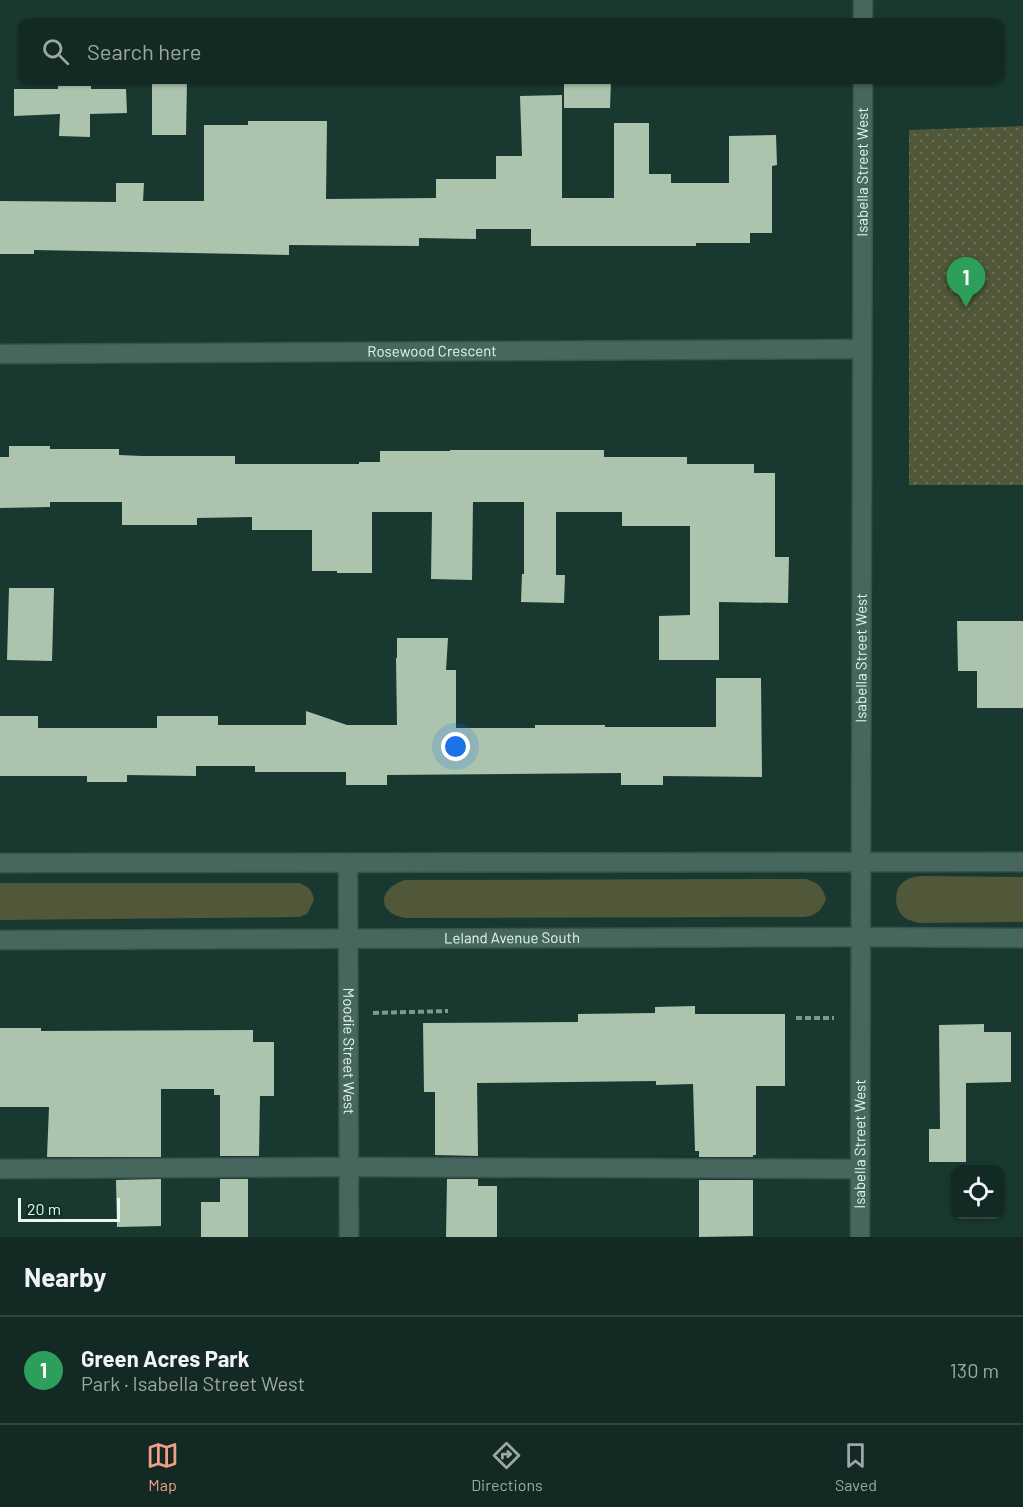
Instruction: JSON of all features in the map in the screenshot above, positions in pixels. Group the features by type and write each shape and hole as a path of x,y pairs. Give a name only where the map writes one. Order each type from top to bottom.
{"street":[{"path":"863,0 863,18"},
{"name":"Isabella Street West","path":"860,1237 863,84"},
{"name":"Rosewood Crescent","path":"0,354 862,348"},
{"path":"0,863 1023,862"},
{"name":"Moodie Street West","path":"348,863 349,1237"},
{"name":"Leland Avenue South","path":"0,940 1023,938"},
{"path":"0,1169 348,1167 860,1169"}],"path":[{"path":"348,1013 448,1011"},
{"path":"796,1018 861,1018"}],"green space":[{"path":"1023,126 1023,485 909,485 909,130"},
{"path":"923,876 1023,877 1023,922 918,923 906,919 897,907 898,888 908,879"},
{"path":"806,879 819,886 826,899 818,912 804,917 405,918 389,911 384,900 385,894 390,889 405,880"},
{"path":"0,883 299,883 310,889 314,900 307,914 299,917 0,920"}],"building":[{"path":"152,84 187,84 186,135 152,135"},
{"path":"564,84 611,84 610,108 564,108"},
{"path":"58,86 126,89 127,113 90,114 90,137 59,136 60,114 14,116 14,89 58,89"},
{"path":"562,95 562,198 614,198 614,123 649,123 649,174 671,174 671,183 729,183 729,136 776,135 777,165 772,166 772,233 750,233 750,243 696,243 696,246 531,246 531,229 476,229 476,239 419,238 419,246 289,245 289,255 34,250 34,254 0,254 0,201 116,202 116,183 144,183 143,201 204,201 204,125 248,125 248,121 327,121 326,199 436,198 436,179 496,179 496,156 522,156 520,96"},
{"path":"9,446 50,446 50,449 119,449 119,455 235,456 235,464 359,464 359,462 380,462 380,451 604,450 604,457 687,457 687,464 754,464 754,473 775,473 775,557 789,557 788,603 719,602 719,660 659,660 659,616 690,615 690,526 622,526 622,512 556,512 556,575 565,575 564,603 521,602 522,574 524,574 524,502 473,502 472,580 431,579 432,512 372,512 372,573 312,571 312,530 252,530 252,517 197,518 197,525 122,525 122,502 50,502 50,507 0,508 0,457 9,457"},
{"path":"9,588 54,588 52,661 7,660"},
{"path":"957,621 1023,621 1023,708 977,708 977,671 958,671"},
{"path":"397,638 448,638 446,670 456,670 456,728 535,728 535,725 716,727 716,678 761,678 762,777 663,776 663,785 621,785 621,773 387,775 387,785 346,785 346,772 255,772 255,766 196,766 196,776 127,775 127,782 87,782 87,776 0,776 0,716 38,716 38,728 157,728 157,716 218,716 218,725 306,725 306,711 347,725 397,725"},
{"path":"695,1006 695,1014 785,1014 785,1086 756,1086 756,1155 753,1157 699,1157 699,1151 695,1151 693,1084 656,1085 656,1081 477,1083 478,1156 435,1155 435,1092 424,1092 423,1023 578,1022 578,1014 655,1013 655,1007"},
{"path":"984,1024 984,1032 1011,1032 1011,1082 966,1083 966,1162 929,1162 929,1129 940,1129 939,1025"},
{"path":"0,1028 41,1028 41,1031 253,1030 253,1042 274,1042 274,1096 260,1096 259,1156 220,1156 220,1095 214,1095 214,1089 161,1089 161,1157 47,1157 49,1107 0,1107"},
{"path":"161,1179 161,1226 117,1227 116,1180"},
{"path":"220,1179 248,1179 248,1237 201,1237 201,1202 220,1202"},
{"path":"447,1179 478,1179 478,1186 497,1186 497,1237 446,1237"},
{"path":"699,1180 753,1180 753,1236 699,1237"}],"place":[{"name":"Green Acres Park","path":"966,307"}]}
